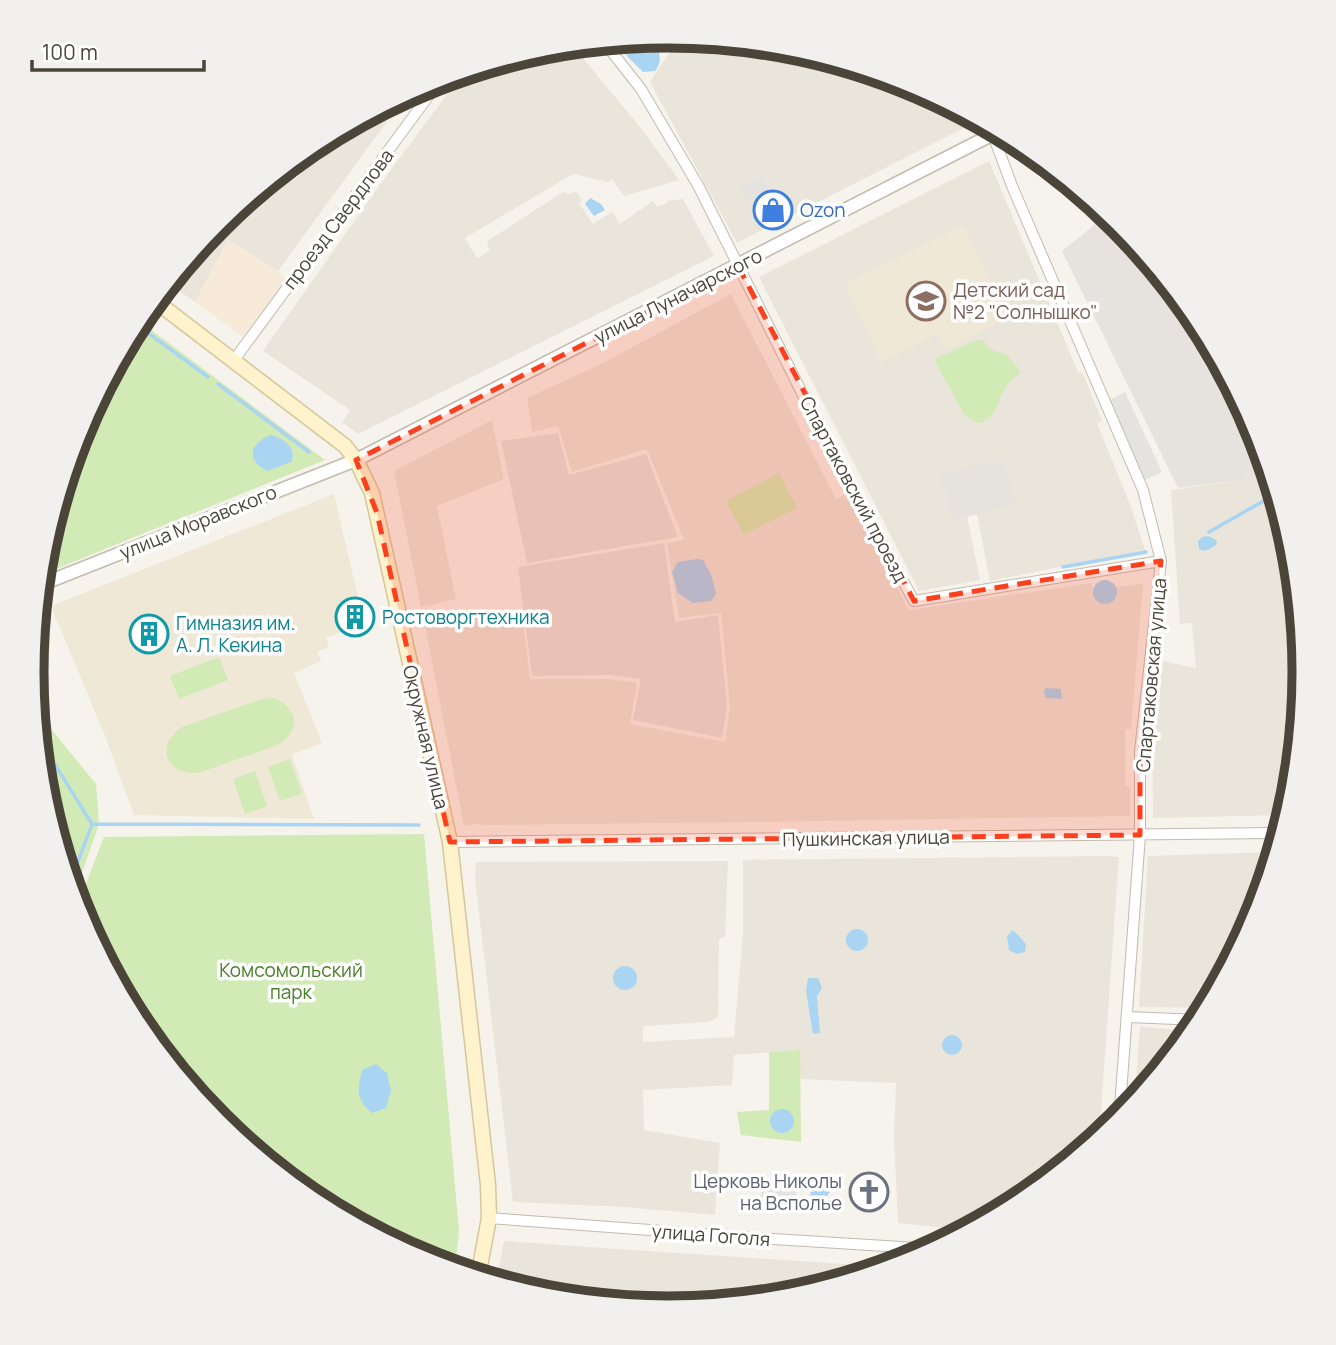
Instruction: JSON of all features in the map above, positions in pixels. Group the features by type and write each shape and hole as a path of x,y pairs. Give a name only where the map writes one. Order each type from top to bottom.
{"main road":[{"name":"Окружная улица","path":"163,307 345,446 366,477 377,513 450,842 487,1171 489,1217 480,1268"}],"street":[{"path":"612,52 641,89 667,132 707,203 738,266"},
{"name":"проезд Свердлова","path":"234,360 428,96"},
{"name":"улица Луначарского","path":"356,460 988,137"},
{"name":"Спартаковская улица","path":"999,144 1012,186 1143,490 1161,561 1140,752 1140,835 1121,1101"},
{"name":"Спартаковский проезд","path":"738,266 827,443 914,601 1161,561"},
{"name":"улица Моравского","path":"51,581 356,460"},
{"name":"Пушкинская улица","path":"450,842 1271,833"},
{"path":"1128,1017 1187,1019"},
{"name":"улица Гоголя","path":"489,1217 910,1248"}],"highlighted area":[{"path":"738,266 914,601 1161,561 1140,752 1140,835 450,842 377,513 356,460"}],"shaded area":[{"path":"664,48 709,50 790,60 869,81 968,126 737,243 650,82 669,53"},
{"path":"580,55 640,127 679,180 624,196 612,179 608,182 573,174 465,238 477,258 490,251 487,246 489,240 563,192 570,194 576,191 582,200 579,203 593,224 612,212 620,224 653,201 657,207 667,201 683,199 714,256 358,434 342,422 350,410 263,351 453,87 546,60"},
{"path":"394,112 278,271 228,240 195,302 176,289 256,203 321,153"},
{"path":"989,161 1078,372 1083,373 1102,421 1097,423 1131,507 1145,550 990,581 977,514 1017,505 1005,460 967,516 980,580 919,591 759,277"},
{"path":"763,176 769,189 747,200 740,186"},
{"path":"1099,221 1137,261 1163,292 1209,360 1245,434 1261,478 1178,488 1062,251"},
{"name":"Детский сад №2 \"Солнышко\"","path":"963,226 1008,317 946,351 938,334 881,363 845,284"},
{"path":"228,240 278,271 286,279 243,337 195,302"},
{"path":"731,294 836,499 848,493 909,610 1091,583 1093,589 1143,584 1131,729 1125,729 1125,786 1130,787 1130,816 482,823 464,826 424,621 471,612 522,614 530,679 610,679 637,683 630,724 725,742 730,706 721,613 679,618 667,543 684,540 647,449 572,472 558,426 532,432 527,398 599,365"},
{"path":"1125,392 1162,472 1145,480 1107,401"},
{"path":"492,420 504,479 437,506 456,599 421,607 394,471"},
{"path":"558,433 569,475 646,454 678,537 527,563 501,441"},
{"path":"1005,460 1017,505 953,520 940,473"},
{"path":"1261,478 1280,551 1291,632 1291,713 1287,754 1275,815 1153,818 1152,716 1163,661 1196,668 1192,623 1180,624 1171,490"},
{"path":"334,494 359,601 344,605 349,629 326,638 329,647 317,652 321,661 294,673 322,743 292,755 314,819 134,815 105,736 51,606"},
{"path":"664,543 675,622 718,615 727,706 722,738 633,720 641,679 611,675 532,676 518,567"},
{"path":"1265,852 1245,911 1228,949 1194,1008 1139,1007 1148,856"},
{"path":"1119,857 1100,1123 1080,1142 1015,1192 951,1228 898,1223 894,1138 896,1083 800,1079 800,1050 734,1055 732,1085 643,1090 644,1130 720,1143 715,1215 624,1207 513,1202 475,879 476,862 728,861 725,937 719,939 718,1017 708,1022 643,1026 643,1042 734,1037 743,933 743,860"},
{"path":"1140,1027 1179,1030 1136,1085"},
{"path":"761,1186 796,1186 797,1214 760,1210"},
{"path":"504,1241 864,1265 790,1285 668,1297 587,1291 546,1285 498,1273"}],"green space":[{"path":"148,328 325,460 53,570 65,511 91,434 127,360"},
{"path":"979,340 991,350 1006,354 1020,371 1004,390 989,418 976,423 964,414 935,361 939,356"},
{"path":"779,473 797,508 744,535 726,501"},
{"path":"219,657 228,680 179,699 170,676"},
{"path":"275,698 289,708 294,720 291,733 278,745 198,773 178,769 171,764 166,750 168,742 182,727 262,699"},
{"path":"46,723 96,784 99,824 80,880 56,794"},
{"path":"290,759 302,794 280,801 268,767"},
{"path":"255,771 267,806 245,814 233,779"},
{"name":"Комсомольский парк","path":"424,834 459,1231 456,1260 356,1213 288,1168 227,1114 173,1053 127,985 108,949 83,890 104,837"},
{"path":"800,1050 801,1142 741,1135 737,1112 769,1110 769,1052"}],"water":[{"path":"657,49 660,62 655,71 643,72 624,50"},
{"path":"590,198 601,204 605,210 594,216 585,204"},
{"path":"271,435 288,444 293,457 291,462 267,471 255,461 253,452 258,442"},
{"path":"1208,536 1216,540 1217,544 1206,550 1199,549 1198,541"},
{"path":"703,560 712,577 716,594 711,601 693,603 678,593 672,572 678,562"},
{"path":"1105,580 1113,584 1117,592 1113,600 1105,604 1097,600 1093,592 1097,584"},
{"path":"1046,688 1061,689 1062,699 1045,698"},
{"path":"857,929 865,932 868,940 865,948 857,951 849,948 846,940 849,932"},
{"path":"1013,930 1026,944 1025,952 1017,954 1009,950 1007,936"},
{"path":"625,966 633,970 637,978 633,986 625,990 617,986 613,978 617,970"},
{"path":"808,978 818,978 822,988 817,996 820,1033 813,1034 806,991"},
{"path":"952,1035 959,1038 962,1045 959,1052 952,1055 945,1052 942,1045 945,1038"},
{"path":"376,1064 387,1073 391,1090 386,1108 372,1113 360,1099 359,1089 362,1070"},
{"path":"782,1109 793,1116 794,1121 787,1132 782,1133 771,1126 770,1121 777,1110"},
{"path":"830,1176 831,1190 827,1196 813,1200 810,1194 814,1186 812,1182 814,1177"}],"waterway":[{"path":"146,331 208,377"},
{"path":"218,384 309,452"},
{"path":"1209,532 1267,499"},
{"path":"1063,567 1146,552"},
{"path":"49,755 92,824"},
{"path":"76,868 92,824 419,825"}],"place":[{"name":"Ozon","path":"773,210"},
{"name":"Детский сад №2 \"Солнышко\"","path":"926,301"},
{"name":"Ростоворгтехника","path":"355,617"},
{"name":"Гимназия им. А. Л. Кекина","path":"149,634"},
{"name":"Церковь Николы на Всполье","path":"869,1192"}]}
